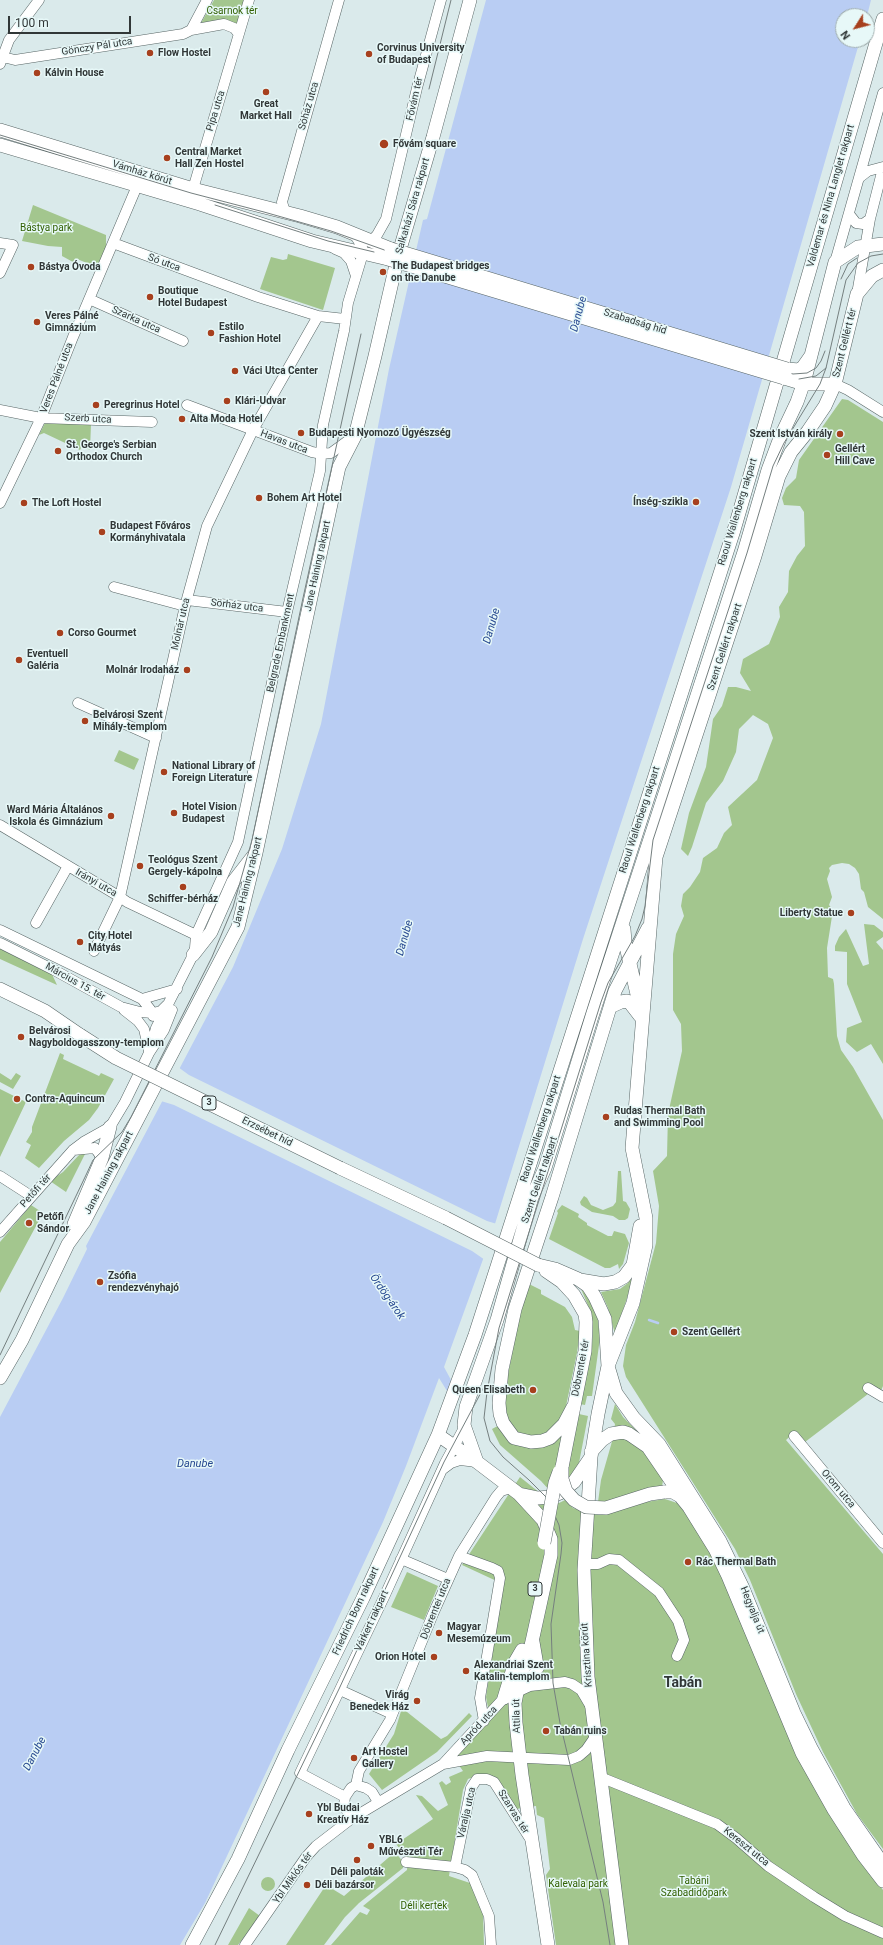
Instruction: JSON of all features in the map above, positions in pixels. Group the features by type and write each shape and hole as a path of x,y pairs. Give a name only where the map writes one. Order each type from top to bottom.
{"main road":[{"name":"Salkaházi Sára rakpart","path":"355,436 404,233 433,137 470,0"},
{"name":"Valdemar és Nina Langlet rakpart","path":"783,373 883,19"},
{"name":"Vámház körút","path":"0,130 193,189 285,212"},
{"name":"Vámház körút","path":"0,145 330,246"},
{"path":"285,212 337,227 371,241 389,254"},
{"path":"804,384 835,262 852,250 867,245 883,244"},
{"path":"330,246 362,252 389,254"},
{"name":"Szabadság híd","path":"389,254 783,373"},
{"name":"Szent Gellért tér","path":"783,373 804,384 835,384 857,294 872,276 883,270"},
{"path":"783,373 799,370 811,356"},
{"name":"Raoul Wallenberg rakpart","path":"498,1267 604,928 734,530 783,373"},
{"name":"Szent Gellért rakpart","path":"477,1462 464,1428 466,1407 499,1312 532,1197 545,1168 593,1013 744,552 768,470 780,438 804,384"},
{"name":"Szent Gellért rakpart","path":"608,1366 633,1303 644,1264 648,1230 643,1201 634,1165 632,1148 656,857 755,556 779,476 791,452 808,431 824,406 835,384"},
{"name":"Jane Haining rakpart","path":"0,1378 22,1340 68,1244 84,1222 238,927 256,853 339,467 355,436"},
{"path":"193,955 211,932 233,882 248,861 256,853"},
{"name":"Szent Gellért rakpart","path":"624,921 625,942 642,1019"},
{"name":"Szent Gellért rakpart","path":"574,1401 564,1424 550,1438 542,1442 522,1441 514,1438 503,1423 499,1403 507,1341 515,1309 552,1197 610,1007 620,980 651,922"},
{"name":"Erzsébet híd","path":"0,989 45,1011 116,1058 538,1265"},
{"path":"610,1007 622,1002 630,1003 637,1010 642,1019"},
{"path":"68,1244 73,1226 102,1158 110,1127"},
{"path":"578,1279 599,1284 609,1284 618,1281 631,1270 637,1243 643,1201"},
{"name":"3","path":"538,1265 555,1269 578,1279 591,1290 602,1312 606,1327 608,1366"},
{"name":"Döbrentei tér","path":"538,1265 568,1288 585,1314 587,1336 562,1467"},
{"name":"Friedrich Born rakpart","path":"192,1945 238,1859 288,1750 359,1605 438,1435 498,1267"},
{"name":"Krisztina körút","path":"608,1366 591,1454 583,1592 594,1737 622,1945"},
{"name":"Hegyalja út","path":"608,1366 613,1385 622,1403 659,1444 728,1554 794,1713 812,1750 844,1808 883,1864"},
{"name":"Hegyalja út","path":"591,1454 602,1440 611,1434 623,1432 636,1437 658,1460 722,1562 791,1729 814,1775 848,1833 883,1881"},
{"path":"438,1435 512,1488 538,1498 550,1497 574,1482 591,1454"},
{"path":"562,1467 562,1479 566,1491 574,1500 586,1507 606,1508 642,1496 664,1492 676,1493 684,1501"},
{"name":"3","path":"504,1698 515,1662 529,1636 555,1483 562,1467"},
{"name":"Attila út","path":"512,1488 543,1520 551,1539 551,1555 529,1636 527,1663 521,1672 517,1691 516,1723 519,1757 548,1945"},
{"path":"521,1672 522,1650"}],"street":[{"path":"1,58 9,40 39,0"},
{"path":"191,30 207,0"},
{"path":"239,34 249,0"},
{"name":"Sóház utca","path":"285,212 282,202 339,0"},
{"name":"Fővám tér","path":"371,241 377,235 386,219 416,94 441,0"},
{"path":"191,30 224,24 234,28 239,34"},
{"name":"Gönczy Pál utca","path":"1,58 15,60 183,34 191,30"},
{"name":"Pipa utca","path":"193,189 239,34"},
{"path":"835,262 883,94"},
{"name":"Szent Gellért tér","path":"857,294 867,245 870,219 875,197 881,186 883,168 868,171 859,178"},
{"path":"868,171 877,177 881,186"},
{"name":"Veres Pálné utca","path":"0,503 42,418 89,299 137,186"},
{"path":"849,214 856,223 863,224 870,219"},
{"path":"355,235 359,240 362,252 356,276"},
{"path":"0,243 13,245 0,273"},
{"name":"Só utca","path":"113,243 215,281 318,316"},
{"path":"330,246 344,253 351,261 356,276"},
{"name":"Belgrade Embankment","path":"149,1053 156,1028 193,955 196,935 238,842 287,612 320,471 322,454 322,425 356,276"},
{"name":"Szarka utca","path":"89,299 183,341"},
{"path":"318,316 345,319"},
{"name":"Molnár utca","path":"94,951 120,897 186,603 206,526 253,430 318,316"},
{"path":"835,384 848,390 883,412"},
{"name":"Havas utca","path":"187,405 307,451 322,454 335,451 355,436"},
{"name":"Szerb utca","path":"0,410 42,418 152,422"},
{"name":"Sörház utca","path":"114,587 186,603 287,612"},
{"path":"78,703 156,738"},
{"name":"Irányi utca","path":"0,827 68,866 126,902 196,935"},
{"path":"36,923 68,866"},
{"name":"Március 15. tér","path":"0,930 25,944 142,999 153,1013 156,1028"},
{"name":"Március 15. tér","path":"0,943 54,970 121,1007 140,1012 153,1013"},
{"path":"142,999 177,989"},
{"path":"153,1013 161,1011 171,1000"},
{"name":"Belgrade Embankment","path":"110,1127 126,1102 149,1053 164,1030 173,1007 171,1000"},
{"path":"121,1007 138,1021 144,1029 149,1053"},
{"name":"Petőfi tér","path":"0,1232 73,1150 85,1141 110,1127"},
{"path":"73,1150 95,1148 102,1158"},
{"path":"0,1176 32,1196"},
{"path":"868,1388 883,1397"},
{"name":"Várkert rakpart","path":"345,1797 300,1773 443,1469 464,1428"},
{"name":"Orom utca","path":"794,1436 883,1543"},
{"path":"443,1469 451,1463 460,1460 477,1462"},
{"name":"Döbrentei utca","path":"345,1797 348,1791 356,1785 359,1771 392,1714 459,1556 496,1497 501,1491 512,1488"},
{"path":"459,1556 492,1568 499,1574 500,1581 480,1698 484,1721"},
{"path":"401,1559 448,1579"},
{"path":"584,1564 598,1564 609,1559 619,1560 659,1592 678,1621 684,1640 677,1656"},
{"path":"517,1691 539,1668 529,1636"},
{"path":"517,1691 530,1686 565,1682 572,1684 581,1690 591,1707"},
{"path":"340,1690 392,1714"},
{"name":"Apród utca","path":"366,1810 444,1764 504,1698 517,1691"},
{"name":"3","path":"519,1757 572,1759 586,1750 594,1737"},
{"name":"Apród utca","path":"444,1764 487,1756 519,1757"},
{"name":"Kereszt utca","path":"600,1777 717,1824 736,1838 768,1866 814,1897 845,1916 883,1933"},
{"name":"Váralja utca","path":"455,1867 471,1788 474,1783 482,1778 494,1782"},
{"name":"Szarvas tér","path":"494,1782 518,1817 532,1842"},
{"path":"356,1785 372,1792 378,1802"},
{"path":"345,1797 346,1812 351,1819"},
{"name":"Ybl Miklós tér","path":"245,1945 311,1852 332,1832 366,1810"},
{"path":"406,1862 455,1867 469,1872 476,1882 489,1916 491,1945"}],"green space":[{"name":"Csarnok tér","path":"214,0 247,0 239,28 200,25"},
{"name":"Bástya park","path":"33,205 106,235 106,248 97,267 77,259 73,262 62,256 62,247 22,241"},
{"path":"288,254 335,268 323,310 260,289 271,257 283,260 287,259"},
{"path":"842,399 848,400 883,422 883,919 868,907 864,892 861,889 859,874 855,868 849,864 842,863 832,865 829,868 830,871 827,879 832,897 829,905 833,910 827,948 828,977 833,979 834,984 837,1036 841,1050 853,1067 883,1120 883,1386 879,1395 872,1391 805,1442 796,1431 786,1440 883,1554 883,1849 857,1814 823,1752 796,1694 750,1580 735,1549 626,1377 623,1366 626,1345 635,1322 656,1243 659,1206 653,1171 667,1156 668,1114 682,1051 681,1024 673,1010 673,954 676,934 684,916 681,906 683,894 690,887 700,872 703,858 717,848 724,833 732,825 728,807 757,780 773,738 768,724 753,715 739,729 736,752 723,781 706,803 688,856 681,849 689,813 706,767 713,719 722,706 728,687 736,687 751,691 740,673 743,659 769,644 780,617 779,607 788,592 789,571 797,556 805,546 804,512 800,506 784,505 782,498 786,488 796,478 799,460"},
{"path":"45,423 91,424 90,450 82,446 80,450 44,433 39,435"},
{"path":"119,750 139,759 134,770 114,761"},
{"path":"864,924 874,925 883,932 883,937 876,942 883,950 883,1064 871,1044 857,1052 846,1042 847,1028 862,1022 847,984 847,952 835,951 835,946 839,937 846,929 863,966 869,964"},
{"path":"0,946 51,972 57,985 0,959"},
{"path":"60,1053 64,1055 63,1059 99,1076 101,1073 114,1079 98,1108 89,1120 64,1141 39,1168 25,1158 31,1145 26,1142 32,1132 32,1127"},
{"path":"0,1073 11,1080 16,1073 21,1076 13,1089 0,1082"},
{"path":"0,1089 26,1102 0,1157"},
{"path":"86,1152 66,1192 50,1181 63,1172 79,1155"},
{"path":"618,1171 621,1171 623,1201 626,1202 630,1209 628,1218 625,1220 619,1220 613,1216 592,1212 581,1205 580,1202 584,1196 591,1205 603,1210 613,1206 616,1202"},
{"path":"31,1205 43,1213 0,1293 0,1242"},
{"path":"562,1205 579,1214 578,1217 587,1223 587,1225 608,1236 612,1236 614,1231 625,1234 629,1243 623,1264 619,1269 618,1264 610,1268 605,1268 549,1239 558,1213 557,1211"},
{"path":"632,1276 634,1277 615,1334 608,1308 601,1292 620,1289 628,1283"},
{"path":"529,1284 541,1290 541,1294 565,1307 572,1317 575,1330 580,1331 565,1411 588,1416 579,1463 569,1481 550,1491 541,1481 500,1445 492,1429 507,1421 504,1397 517,1326"},
{"path":"581,1289 587,1295 597,1313 600,1338 592,1396 587,1396 585,1405 580,1404 592,1346 593,1329 590,1310"},
{"path":"615,1404 623,1417 638,1432 636,1434 614,1430 615,1424 611,1419"},
{"path":"622,1436 644,1451 663,1480 662,1487 651,1487 610,1501 598,1502 601,1480 613,1438"},
{"path":"520,1477 540,1493 547,1502 559,1503 565,1500 573,1508 590,1514 600,1515 646,1502 665,1499 677,1503 684,1511 709,1550 846,1840 883,1890 883,1945 556,1945 546,1875 550,1869 544,1818 537,1815 536,1806 516,1809 493,1778 482,1774 468,1779 463,1790 449,1876 470,1883 483,1914 484,1945 331,1945 360,1912 367,1915 370,1910 363,1906 407,1870 408,1859 396,1844 433,1819 416,1795 422,1796 438,1811 448,1805 439,1783 442,1781 446,1785 451,1782 449,1777 463,1771 453,1757 490,1718 486,1697 503,1584 462,1565"},
{"path":"407,1572 438,1586 424,1620 391,1607"},
{"path":"402,1708 441,1739 447,1736 469,1713 472,1716 437,1752 382,1790 369,1774 394,1734"},
{"path":"395,1852 404,1863 403,1868 359,1903 345,1917 324,1945 286,1945 326,1885 344,1896"},
{"path":"265,1877 271,1877 275,1881 275,1887 271,1891 265,1891 261,1887 261,1881"},
{"path":"249,1908 260,1916 238,1945 228,1945"}],"water":[{"name":"Danube","path":"486,0 871,0 869,8 835,8 835,48 858,48 731,487 583,939 490,1240 444,1367 451,1380 447,1391 439,1378 383,1522 205,1903 180,1945 0,1945 0,1417 63,1298 87,1249 86,1246 233,967 282,849 321,724 389,369 423,220 427,219"}],"pier":[{"path":"178,1067 189,1075 487,1221 497,1224 485,1260 472,1251 174,1105 161,1101 160,1100"}],"waterway":[{"path":"649,1320 658,1323"}],"tram line":[{"path":"429,89 451,0"},
{"path":"0,135 191,193 331,231 390,252 793,374 807,373 816,368 825,351"},
{"path":"215,205 328,241 374,252"},
{"path":"610,1945 603,1902 560,1723 553,1683 551,1624 562,1543 559,1525 547,1498 503,1457 490,1441 484,1418 487,1392 499,1328 601,1002 608,983 635,936 642,919 653,840 747,553 773,466 784,443 820,384 826,368 846,280 858,263 871,256 883,254"},
{"path":"841,279 848,264 857,258"},
{"path":"0,1355 93,1160 122,1132 131,1117 212,957 233,907 252,840 361,334"},
{"path":"799,379 816,376 826,368"},
{"path":"215,1945 339,1689 444,1462 485,1385"}],"place":[{"name":"Flow Hostel","path":"150,53"},
{"name":"Corvinus University of Budapest","path":"369,54"},
{"name":"Kálvin House","path":"37,73"},
{"name":"Great Market Hall","path":"266,92"},
{"name":"Fővám square","path":"384,144"},
{"name":"Central Market Hall Zen Hostel","path":"167,158"},
{"name":"Bástya Óvoda","path":"31,267"},
{"name":"The Budapest bridges on the Danube","path":"383,272"},
{"name":"Boutique Hotel Budapest","path":"150,297"},
{"name":"Veres Pálné Gimnázium","path":"37,322"},
{"name":"Estilo Fashion Hotel","path":"211,333"},
{"name":"Váci Utca Center","path":"235,371"},
{"name":"Klári-Udvar","path":"227,401"},
{"name":"Peregrinus Hotel","path":"96,405"},
{"name":"Alta Moda Hotel","path":"182,419"},
{"name":"Budapesti Nyomozó Ügyészség","path":"301,433"},
{"name":"Szent István király","path":"840,434"},
{"name":"St. George's Serbian Orthodox Church","path":"58,451"},
{"name":"Gellért Hill Cave","path":"827,455"},
{"name":"Bohem Art Hotel","path":"259,498"},
{"name":"Ínség-szikla","path":"696,502"},
{"name":"The Loft Hostel","path":"24,503"},
{"name":"Budapest Főváros Kormányhivatala","path":"102,532"},
{"name":"Corso Gourmet","path":"60,633"},
{"name":"Eventuell Galéria","path":"19,660"},
{"name":"Molnár Irodaház","path":"187,670"},
{"name":"Belvárosi Szent Mihály-templom","path":"85,721"},
{"name":"National Library of Foreign Literature","path":"164,772"},
{"name":"Hotel Vision Budapest","path":"174,813"},
{"name":"Ward Mária Általános Iskola és Gimnázium","path":"111,816"},
{"name":"Teológus Szent Gergely-kápolna","path":"140,866"},
{"name":"Schiffer-bérház","path":"183,887"},
{"name":"Liberty Statue","path":"851,913"},
{"name":"City Hotel Mátyás","path":"80,942"},
{"name":"Belvárosi Nagyboldogasszony-templom","path":"21,1037"},
{"name":"Contra-Aquincum","path":"17,1099"},
{"name":"Rudas Thermal Bath and Swimming Pool","path":"606,1117"},
{"name":"Petőfi Sándor","path":"29,1223"},
{"name":"Zsófia rendezvényhajó","path":"100,1282"},
{"name":"Szent Gellért","path":"674,1332"},
{"name":"Queen Elisabeth","path":"533,1390"},
{"name":"Rác Thermal Bath","path":"688,1562"},
{"name":"Magyar Mesemúzeum","path":"439,1633"},
{"name":"Orion Hotel","path":"434,1657"},
{"name":"Alexandriai Szent Katalin-templom","path":"466,1671"},
{"name":"Virág Benedek Ház","path":"417,1701"},
{"name":"Tabán ruins","path":"546,1731"},
{"name":"Art Hostel Gallery","path":"354,1758"},
{"name":"Ybl Budai Kreatív Ház","path":"309,1814"},
{"name":"YBL6 Művészeti Tér","path":"371,1846"},
{"name":"Déli paloták","path":"357,1860"},
{"name":"Déli bazársor","path":"307,1885"}],"district":[{"name":"Tabán","path":"683,1683"}],"water label":[{"name":"Ördög-árok","path":"387,1297"}],"park label":[{"name":"Kalevala park","path":"578,1884"},
{"name":"Tabáni Szabadidőpark","path":"694,1886"},
{"name":"Déli kertek","path":"424,1906"}]}
